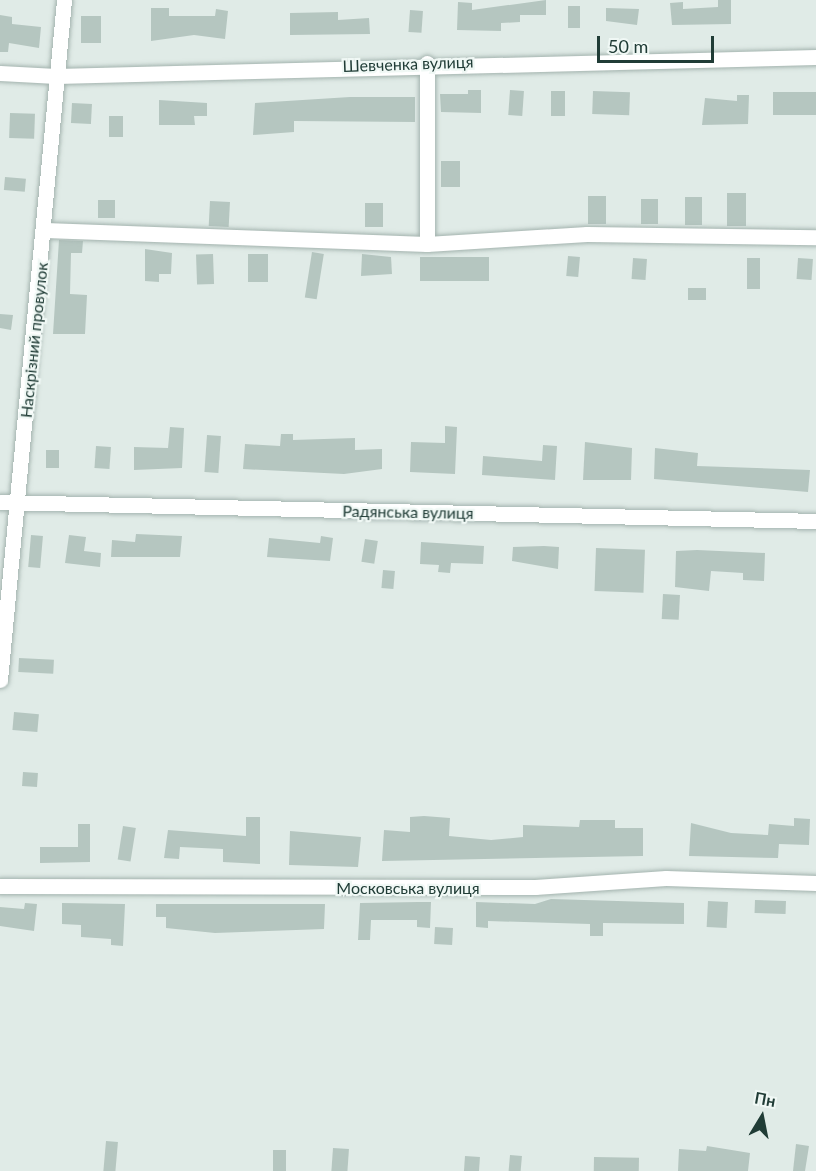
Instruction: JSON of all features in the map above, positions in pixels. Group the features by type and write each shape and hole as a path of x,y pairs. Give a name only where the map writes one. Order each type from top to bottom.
{"street":[{"name":"Наскрізний провулок","path":"0,680 45,230 64,0"},
{"name":"Шевченка вулиця","path":"0,73 56,76 427,63 816,57"},
{"path":"427,63 427,244"},
{"path":"45,230 427,244 587,234 816,237"},
{"name":"Радянська вулиця","path":"0,502 816,520"},
{"name":"Московська вулиця","path":"0,886 523,887 666,878 816,883"}],"building":[{"path":"546,0 546,15 520,15 520,22 501,23 501,31 457,30 458,2 472,3 472,10"},
{"path":"718,0 731,0 731,24 672,25 670,3 683,2 683,9 718,7"},
{"path":"568,6 580,6 580,28 568,28"},
{"path":"151,8 169,8 169,16 215,16 216,9 228,11 225,39 194,35 151,41"},
{"path":"606,8 639,9 637,25 606,21"},
{"path":"410,10 423,11 421,33 408,32"},
{"path":"338,12 338,20 369,18 370,34 290,35 290,13"},
{"path":"0,15 12,17 12,24 41,27 39,48 9,43 8,52 0,52"},
{"path":"81,16 101,16 101,43 81,43"},
{"path":"468,90 481,90 481,113 441,112 440,94 468,94"},
{"path":"510,90 524,91 522,116 508,115"},
{"path":"551,91 565,91 565,116 551,116"},
{"path":"593,91 630,92 629,115 592,114"},
{"path":"773,92 816,92 816,115 773,115"},
{"path":"737,95 749,95 748,124 702,125 705,98 737,101"},
{"path":"350,97 415,97 415,122 294,121 294,132 253,135 255,103"},
{"path":"159,100 207,103 207,116 194,116 195,125 159,125"},
{"path":"72,103 92,104 91,124 71,123"},
{"path":"10,113 35,114 34,139 9,138"},
{"path":"109,116 123,116 123,137 109,137"},
{"path":"441,161 460,161 460,187 441,187"},
{"path":"5,177 26,179 25,192 4,190"},
{"path":"727,193 746,193 746,226 727,226"},
{"path":"588,196 606,196 606,224 588,224"},
{"path":"685,197 702,197 702,225 685,225"},
{"path":"641,199 658,199 658,224 641,224"},
{"path":"98,200 115,200 115,218 98,218"},
{"path":"210,201 230,202 229,227 209,226"},
{"path":"365,203 383,203 383,227 365,227"},
{"path":"59,240 83,241 82,253 71,253 70,294 87,295 85,334 53,334"},
{"path":"145,249 172,253 171,274 159,274 159,282 145,281"},
{"path":"312,252 324,254 317,299 305,297"},
{"path":"213,254 214,284 197,285 196,255"},
{"path":"248,254 268,254 268,282 248,282"},
{"path":"362,254 391,257 392,274 361,276"},
{"path":"568,256 580,257 578,277 566,276"},
{"path":"420,257 489,257 489,281 420,281"},
{"path":"633,258 647,259 646,280 632,279"},
{"path":"747,258 760,258 760,289 747,289"},
{"path":"798,258 813,259 811,280 797,279"},
{"path":"688,288 706,288 706,300 688,300"},
{"path":"0,314 13,315 11,330 0,328"},
{"path":"445,426 457,427 455,474 410,472 411,442 445,443"},
{"path":"170,427 184,428 182,468 134,470 134,447 168,448"},
{"path":"281,434 293,434 293,440 355,438 355,450 382,449 382,469 344,474 243,469 245,444 280,446"},
{"path":"207,435 221,436 218,473 204,472"},
{"path":"585,442 632,448 631,480 583,480"},
{"path":"543,445 557,446 555,480 482,475 483,456 542,461"},
{"path":"96,446 111,447 109,469 94,468"},
{"path":"655,448 698,453 697,466 810,470 808,492 654,479"},
{"path":"46,450 59,450 59,468 46,468"},
{"path":"136,534 182,536 180,557 111,557 112,540 135,542"},
{"path":"31,535 43,536 40,568 28,567"},
{"path":"69,535 86,537 84,551 101,553 100,567 65,563"},
{"path":"321,536 333,538 330,561 267,557 269,538 320,543"},
{"path":"365,539 378,541 374,564 361,562"},
{"path":"421,542 484,546 483,564 451,563 450,573 438,572 439,565 420,564"},
{"path":"513,547 559,547 558,569 512,561"},
{"path":"596,548 645,550 643,593 594,591"},
{"path":"676,551 765,553 764,581 743,580 743,573 711,571 709,591 675,587"},
{"path":"383,570 395,571 393,589 381,588"},
{"path":"663,594 680,595 679,620 662,619"},
{"path":"19,658 54,660 53,674 18,672"},
{"path":"14,712 39,714 37,732 12,730"},
{"path":"23,772 38,773 37,787 22,786"},
{"path":"246,817 260,817 260,864 223,862 223,849 180,847 179,859 164,858 168,830 246,836"},
{"path":"410,817 450,818 449,836 491,840 523,837 523,825 579,827 580,820 615,820 615,828 643,828 643,856 382,861 384,830 410,832"},
{"path":"794,818 810,819 809,845 779,844 778,858 689,856 691,823 731,833 768,835 769,824 794,826"},
{"path":"78,824 90,824 90,862 40,863 40,847 78,847"},
{"path":"123,826 136,828 131,862 118,860"},
{"path":"290,831 361,837 358,867 289,865"},
{"path":"551,899 684,903 684,924 603,923 603,936 590,936 590,924 488,921 488,928 476,927 476,902 535,904"},
{"path":"755,900 786,901 786,914 755,913"},
{"path":"708,901 728,902 727,928 707,927"},
{"path":"431,902 430,928 417,927 417,920 371,920 370,940 358,940 360,903"},
{"path":"25,903 37,904 34,931 0,926 0,907 24,909"},
{"path":"62,903 125,904 123,946 111,945 111,939 81,937 81,925 62,924"},
{"path":"156,904 325,904 324,929 215,933 166,928 166,917 156,917"},
{"path":"435,927 453,928 452,945 434,944"},
{"path":"106,1141 118,1142 115,1171 103,1171"},
{"path":"796,1144 809,1146 805,1171 793,1171"},
{"path":"707,1146 750,1153 748,1171 678,1171 679,1149 706,1151"},
{"path":"333,1148 349,1149 347,1171 331,1171"},
{"path":"273,1150 286,1150 286,1171 273,1171"},
{"path":"510,1155 522,1156 521,1171 509,1171"},
{"path":"465,1156 480,1157 479,1171 464,1171"},
{"path":"594,1157 639,1158 639,1171 594,1171"}]}
